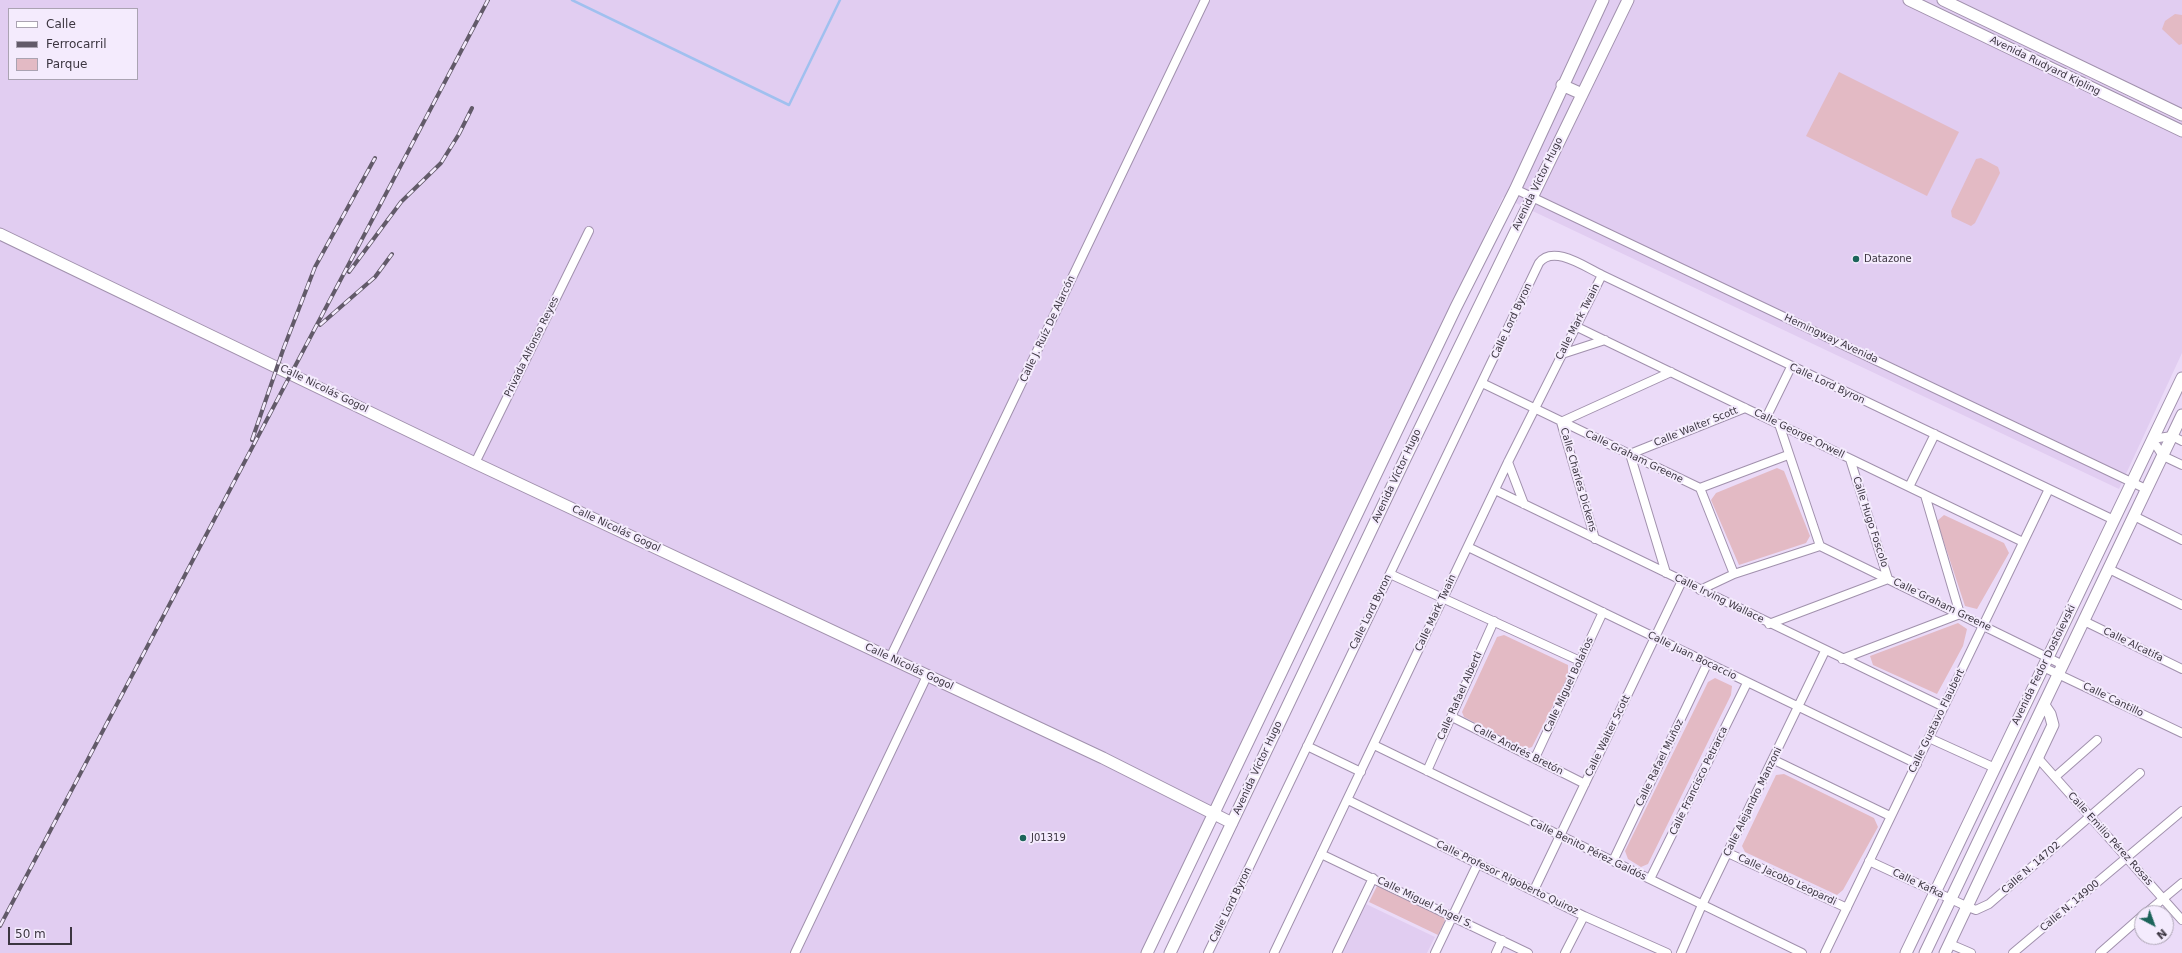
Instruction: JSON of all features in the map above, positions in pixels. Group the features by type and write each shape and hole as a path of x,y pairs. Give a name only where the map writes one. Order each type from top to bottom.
{"street":[{"name":"Calle J. Ruíz De Alarcón","path":"890,658 1205,0"},
{"name":"Avenida Víctor Hugo","path":"1147,953 1456,307 1515,189 1603,0"},
{"name":"Avenida Víctor Hugo","path":"1170,953 1628,0"},
{"name":"Avenida Rudyard Kipling","path":"1909,0 2182,131"},
{"name":"Avenida Rudyard Kipling","path":"1943,0 2182,115"},
{"path":"1562,86 1582,94"},
{"name":"Hemingway Avenida","path":"1515,189 2146,489"},
{"name":"Privada Alfonso Reyes","path":"475,463 589,231"},
{"name":"Calle Nicolás Gogol","path":"0,234 475,463 890,658 1232,823"},
{"name":"Calle Lord Byron","path":"1208,953 1542,259 1546,256 1556,255 1602,275 1791,367 2114,520"},
{"name":"Calle Mark Twain","path":"1274,953 1508,462 1575,326 1602,275"},
{"name":"Calle George Orwell","path":"1575,326 2023,542"},
{"path":"1562,354 1605,340"},
{"path":"1766,418 1791,367"},
{"name":"Calle Charles Dickens","path":"1596,539 1561,422 1671,372"},
{"name":"Avenida Fedor Dostoievski","path":"1906,953 2182,378"},
{"name":"Calle Graham Greene","path":"1482,383 1534,410 1700,488"},
{"name":"Calle Walter Scott","path":"1630,454 1745,408"},
{"name":"Avenida Fedor Dostoievski","path":"1925,953 2146,489 2163,456 2177,438 2182,415"},
{"path":"1700,590 1734,574 1820,546 1788,455 1779,424"},
{"path":"1909,488 1935,434"},
{"path":"2152,439 2177,438"},
{"path":"2152,439 2163,456 2182,465"},
{"path":"1630,454 1666,573"},
{"path":"1734,574 1700,488 1788,455"},
{"name":"Calle Hugo Foscolo","path":"1769,624 1888,579 1850,459"},
{"path":"1508,462 1524,504"},
{"name":"Calle Gustavo Flaubert","path":"1825,953 2049,489"},
{"name":"Calle Irving Wallace","path":"1495,490 1769,624 1944,707"},
{"path":"1842,659 1960,614 1925,495"},
{"path":"2134,516 2182,540"},
{"name":"Calle Graham Greene","path":"1820,546 1984,626 2061,670"},
{"name":"Calle Juan Bocaccio","path":"1468,547 1707,664 1800,706 1917,764"},
{"path":"2109,569 2182,604"},
{"path":"1390,574 1580,660"},
{"name":"Calle Walter Scott","path":"1534,890 1682,581"},
{"name":"Calle Miguel Bolaños","path":"1534,758 1603,612"},
{"name":"Calle Rafael Alberti","path":"1427,771 1494,621"},
{"name":"Calle Alcatifa","path":"2084,621 2182,669"},
{"name":"Calle Alejandro Manzoni","path":"1681,953 1702,905 1826,651"},
{"name":"Calle Rafael Muñoz","path":"1613,861 1707,664"},
{"name":"Calle Cantillo","path":"2061,670 2182,733"},
{"path":"795,953 927,676"},
{"name":"Calle Francisco Petrarca","path":"1650,879 1747,683"},
{"path":"1971,953 1948,948 2053,725 2050,714 2044,705"},
{"name":"Calle Andrés Bretón","path":"1452,717 1585,784"},
{"path":"1929,738 1995,768"},
{"path":"2055,777 2097,740"},
{"name":"Calle Benito Pérez Galdós","path":"1374,745 1560,837 1613,861 1802,953"},
{"path":"1307,746 1361,772"},
{"name":"Calle Emilio Pérez Rosas","path":"2037,757 2182,920"},
{"path":"1774,760 1890,816"},
{"name":"Calle N. 14702","path":"1968,907 1976,910 1989,904 2140,773"},
{"name":"Calle Profesor Rigoberto Quiroz","path":"1348,800 1534,890 1584,916 1667,953"},
{"name":"Calle N. 14900","path":"2014,953 2182,811"},
{"name":"Calle Jacobo Leopardi","path":"1728,853 1847,908"},
{"name":"Calle Miguel Ángel S.","path":"1321,854 1528,953"},
{"name":"Calle Kafka","path":"1869,861 1968,907"},
{"path":"1435,953 1478,863"},
{"path":"1338,953 1373,878"},
{"path":"2156,905 2182,883"},
{"path":"1565,953 1584,916"},
{"path":"2100,953 2134,923"},
{"path":"1496,953 1502,940"}],"shaded area":[{"path":"0,0 2182,0 2182,353 2119,489 1503,197 1148,953 0,953"},
{"path":"1366,904 1435,937 1427,953 1341,953"}],"green space":[{"path":"2175,14 2182,15 2182,44 2179,45 2162,29 2165,21"},
{"path":"1839,72 1959,132 1927,196 1806,136"},
{"path":"1981,158 1998,167 2000,173 1975,223 1971,226 1952,217 1951,211 1976,159"},
{"path":"1777,468 1784,471 1810,536 1806,543 1739,565 1711,500 1716,493"},
{"path":"1944,515 2004,543 2009,553 1977,609 1965,606 1937,521"},
{"path":"1958,623 1967,629 1963,646 1937,694 1873,665 1870,656"},
{"path":"1504,635 1568,665 1568,676 1532,747 1526,749 1464,717 1462,712 1497,637"},
{"path":"1715,678 1732,686 1731,695 1648,864 1641,867 1628,859 1625,851 1708,682"},
{"path":"1784,774 1874,818 1878,827 1843,890 1837,895 1745,852 1742,846 1776,775"},
{"path":"1378,884 1447,916 1438,935 1369,902"}],"waterway":[{"path":"572,0 789,105 840,0"}],"railway":[{"path":"0,926 488,0"},
{"path":"349,272 401,202 441,163 459,134 472,108"},
{"path":"252,440 283,350 315,267 375,158"},
{"path":"320,325 375,277 392,254"}],"place":[{"name":"Datazone","path":"1856,259"},
{"name":"J01319","path":"1023,838"}]}
